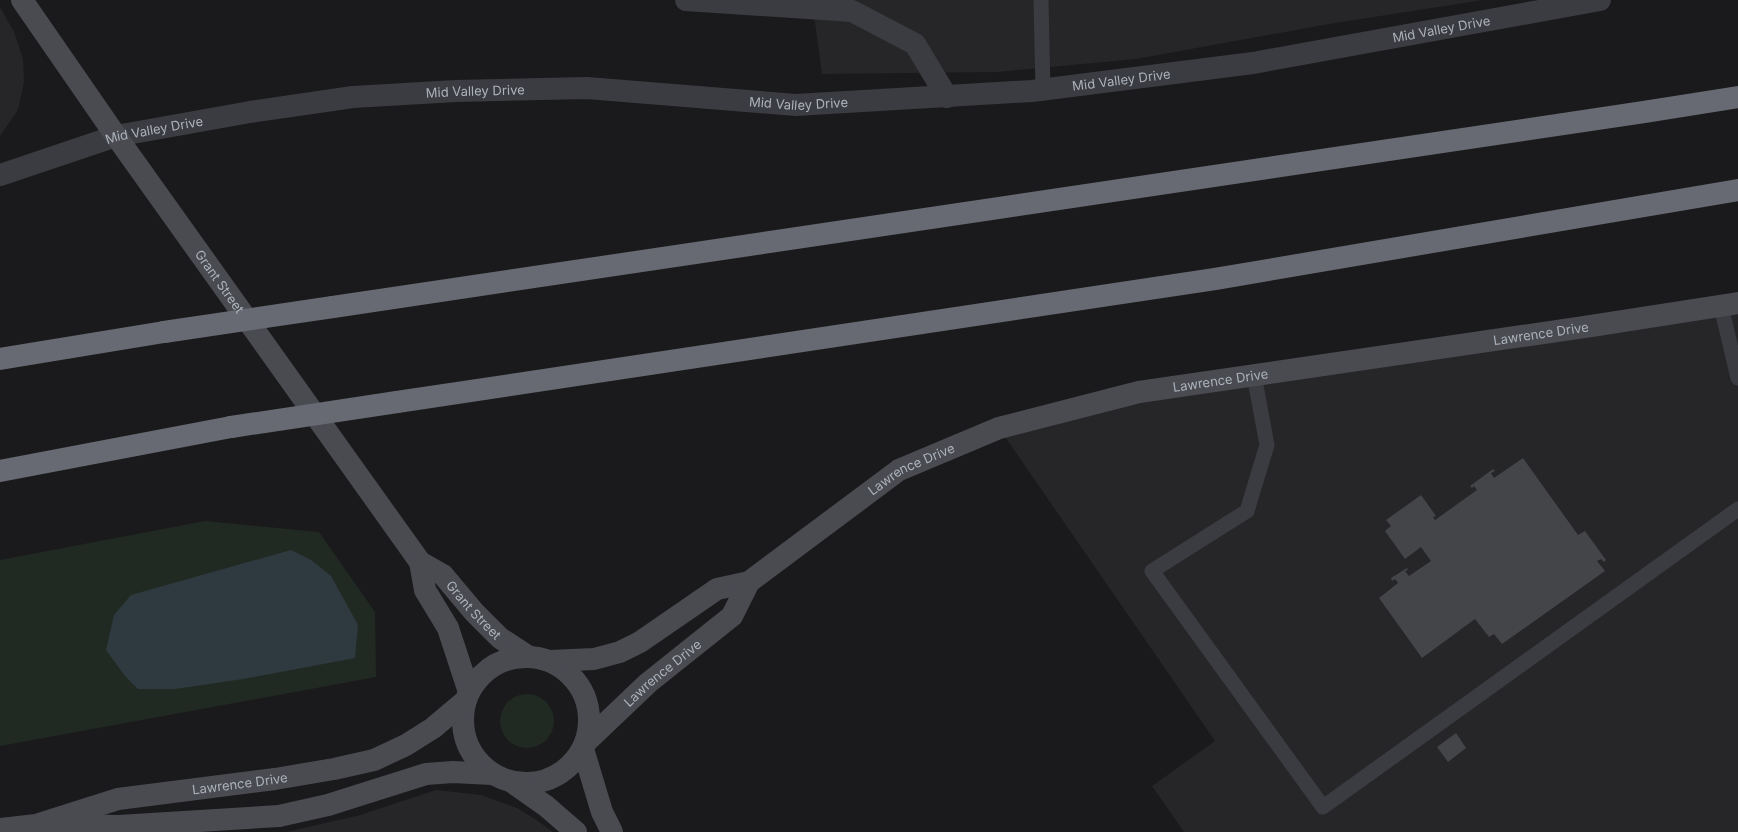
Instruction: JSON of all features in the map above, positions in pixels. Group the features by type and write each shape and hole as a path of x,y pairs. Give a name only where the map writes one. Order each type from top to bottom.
{"highway":[{"path":"0,359 164,332 1738,97"},
{"path":"0,471 231,427 1216,279 1738,190"},
{"path":"1664,203 1738,196"}],"main road":[{"name":"Grant Street","path":"22,0 116,136 420,562 443,575 474,612 500,638 540,659"},
{"name":"Lawrence Drive","path":"540,659 594,659 620,652 658,631 716,589 749,582 899,470 999,428 1139,392 1591,326 1729,304"},
{"name":"Grant Street","path":"420,562 425,590 448,628 467,696"},
{"name":"Lawrence Drive","path":"584,746 648,683 732,616 749,582"},
{"path":"29,827 224,826 328,805 426,774 453,772 502,778 533,784 553,778 570,766 584,746 590,723 587,704 579,686 566,672 540,659 511,658 494,665 480,677 467,696 463,722 466,742 477,760 502,778 546,806 576,832"},
{"name":"Lawrence Drive","path":"0,829 29,827 118,799 275,779 334,769 374,760 406,745 433,728 467,696"},
{"path":"584,746 602,812 612,832"}],"street":[{"path":"686,0 852,11 915,44 948,97"},
{"name":"Mid Valley Drive","path":"0,175 116,136 250,112 353,97 456,91 587,88 796,106 1042,90 1253,63 1600,0"}],"lane":[{"path":"1041,0 1042,90"},
{"path":"1729,304 1738,378"},
{"path":"1254,375 1267,446 1247,511 1152,571 1323,807 1738,510"}],"shaded area":[{"path":"812,0 1483,0 1329,24 1136,59 998,72 822,74"},
{"path":"0,7 14,32 23,59 24,82 18,110 0,136"},
{"path":"1738,303 1738,832 1184,832 1152,786 1215,741 999,428 1139,392"},
{"path":"205,521 319,532 375,612 376,677 0,746 0,560"},
{"path":"291,550 311,560 331,576 358,625 355,658 243,679 175,689 138,689 125,676 106,650 114,615 131,595"},
{"path":"527,694 537,696 546,702 552,711 554,721 552,731 546,740 537,746 527,748 517,746 508,740 502,731 500,721 502,711 508,702 517,696"},
{"path":"436,790 481,795 517,808 553,832 287,832 360,815"}],"building":[{"path":"1523,458 1578,535 1585,531 1606,560 1604,562 1601,559 1597,561 1605,571 1502,644 1494,634 1489,637 1475,619 1422,658 1379,598 1398,583 1395,579 1392,581 1391,578 1407,568 1408,570 1405,571 1409,576 1431,561 1421,547 1405,559 1385,531 1391,526 1386,520 1421,495 1436,516 1433,517 1435,520 1477,490 1474,486 1472,488 1470,486 1493,469 1495,471 1491,473 1494,478"},
{"path":"1456,733 1466,748 1448,762 1437,747"}]}
